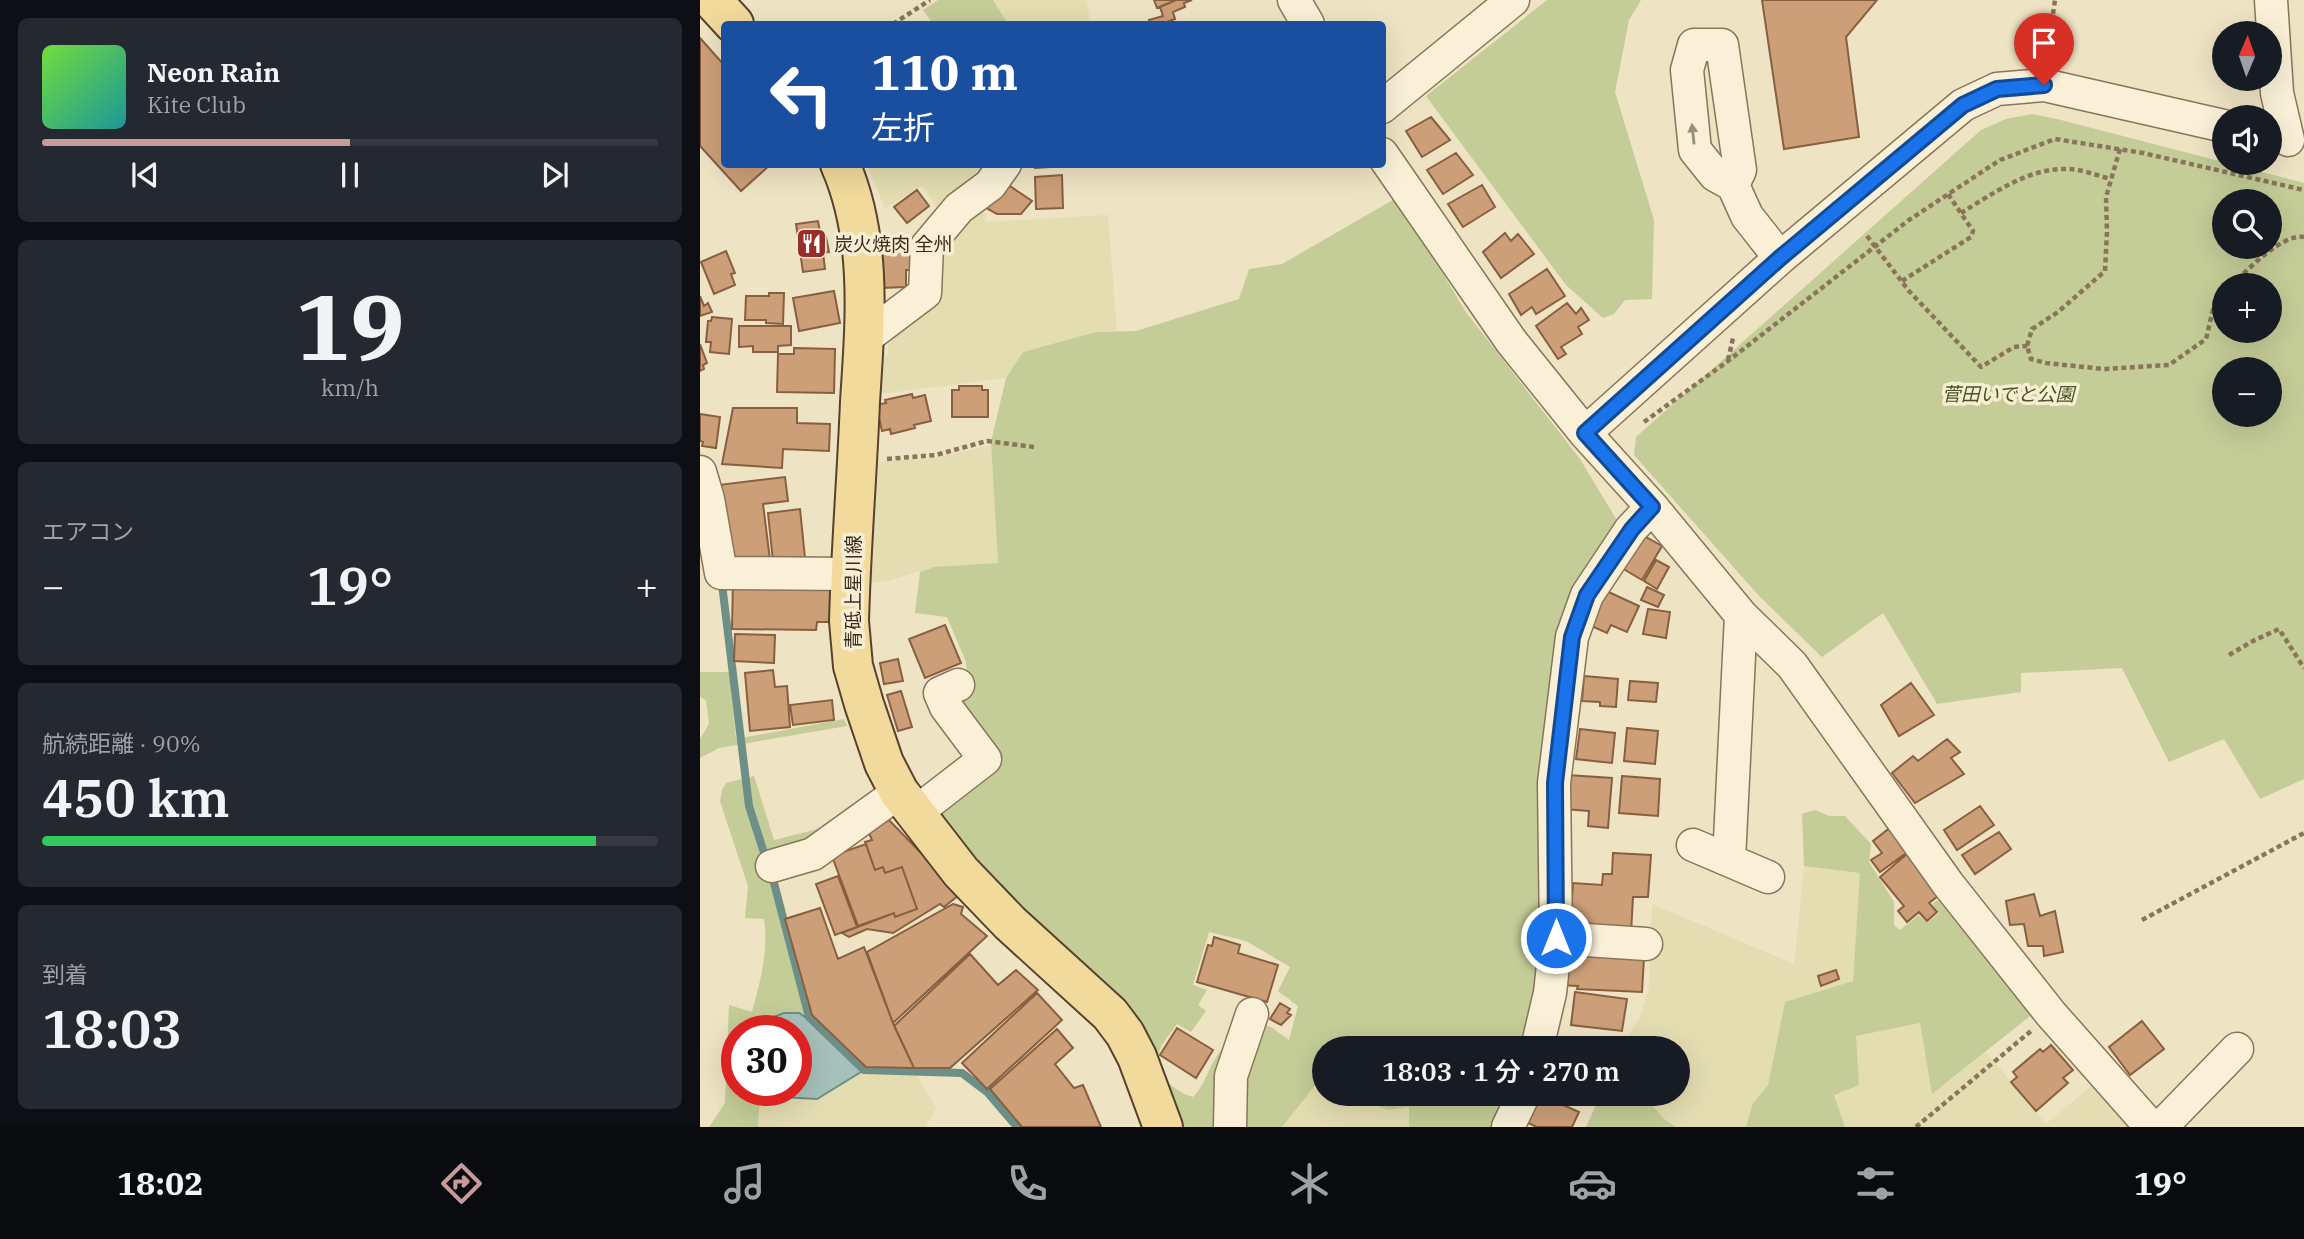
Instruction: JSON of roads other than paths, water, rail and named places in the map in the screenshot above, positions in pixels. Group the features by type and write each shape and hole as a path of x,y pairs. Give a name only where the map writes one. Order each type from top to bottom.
{"main road":[{"path":"712,0 731,21"},
{"name":"青砥上星川線","path":"843,168 861,233 864,282 864,339 849,621 853,666 880,751 907,803 961,872 1010,923 1110,1014 1137,1057 1163,1127"}],"street":[{"path":"1294,0 1306,21"},
{"path":"1386,104 1513,0"},
{"path":"2271,0 2277,93 2287,140"},
{"path":"1585,433 1780,258 1963,105 1997,89 2044,85 2212,123"},
{"path":"1386,160 1511,341 1585,433 1652,507 1741,615 1792,665 1948,884 2051,1014 2151,1127"},
{"path":"864,339 925,293 927,247 959,208 990,186 1002,168"},
{"path":"1733,185 1746,216 1780,258"},
{"path":"700,472 708,499 710,574 850,574"},
{"path":"1540,1036 1550,993 1556,938 1555,783 1572,637 1587,595 1632,529 1652,507"},
{"path":"1729,860 1741,615"},
{"path":"772,866 813,853 985,759 946,707 940,693 958,685"},
{"path":"1693,845 1768,877"},
{"path":"1556,938 1646,944"},
{"path":"1230,1127 1231,1076 1252,1014"},
{"path":"2161,1127 2237,1049"},
{"path":"1508,1127 1518,1106"}],"water":[{"path":"799,1013 802,1015 779,1015"},
{"path":"812,1023 864,1070 817,1099 812,1099"}],"waterway":[{"path":"722,584 749,806 765,856"},
{"path":"774,883 809,1017 864,1070 962,1073 987,1092 1017,1127"}],"place":[{"name":"炭火焼肉 全州","path":"811,244"}],"park label":[{"name":"菅田いでと公園","path":"2008,394"}]}
